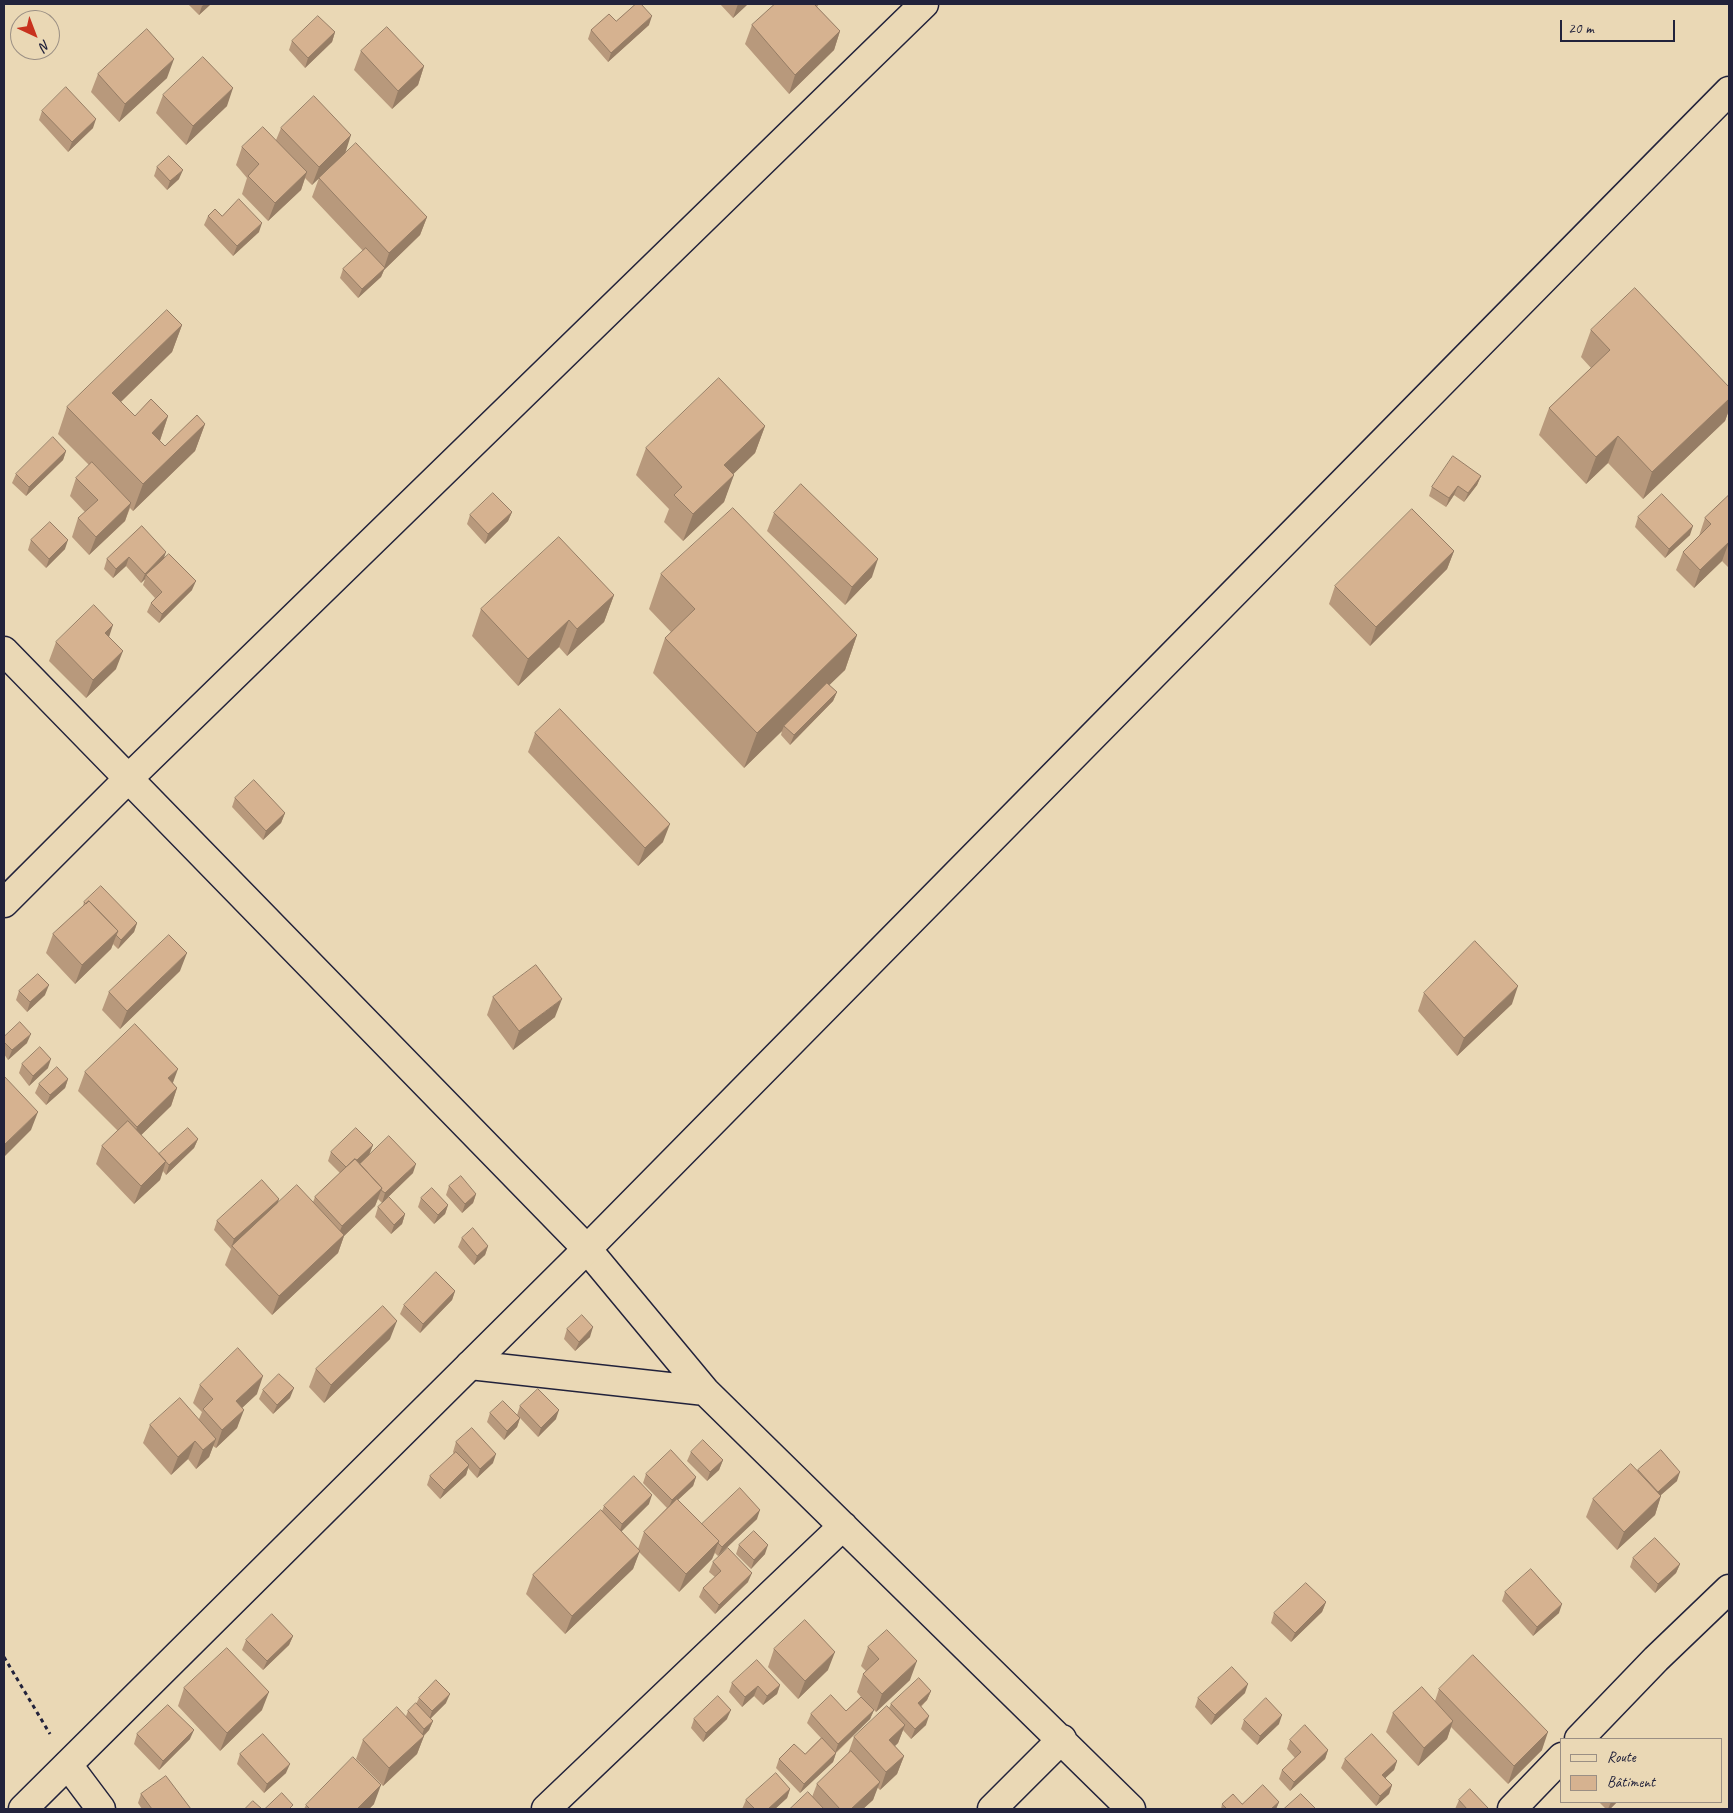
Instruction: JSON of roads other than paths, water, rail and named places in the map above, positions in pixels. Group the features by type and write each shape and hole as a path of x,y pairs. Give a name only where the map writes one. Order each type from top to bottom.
{"street":[{"path":"4,903 129,778 924,4"},
{"path":"24,1809 587,1248 1729,91"},
{"path":"4,651 587,1248 705,1391 1062,1739 1131,1809"},
{"path":"470,1365 705,1391"},
{"path":"546,1809 843,1526"},
{"path":"1580,1738 1656,1659 1729,1589"},
{"path":"992,1809 1062,1739"},
{"path":"1512,1809 1560,1760"},
{"path":"68,1765 101,1809"}]}
